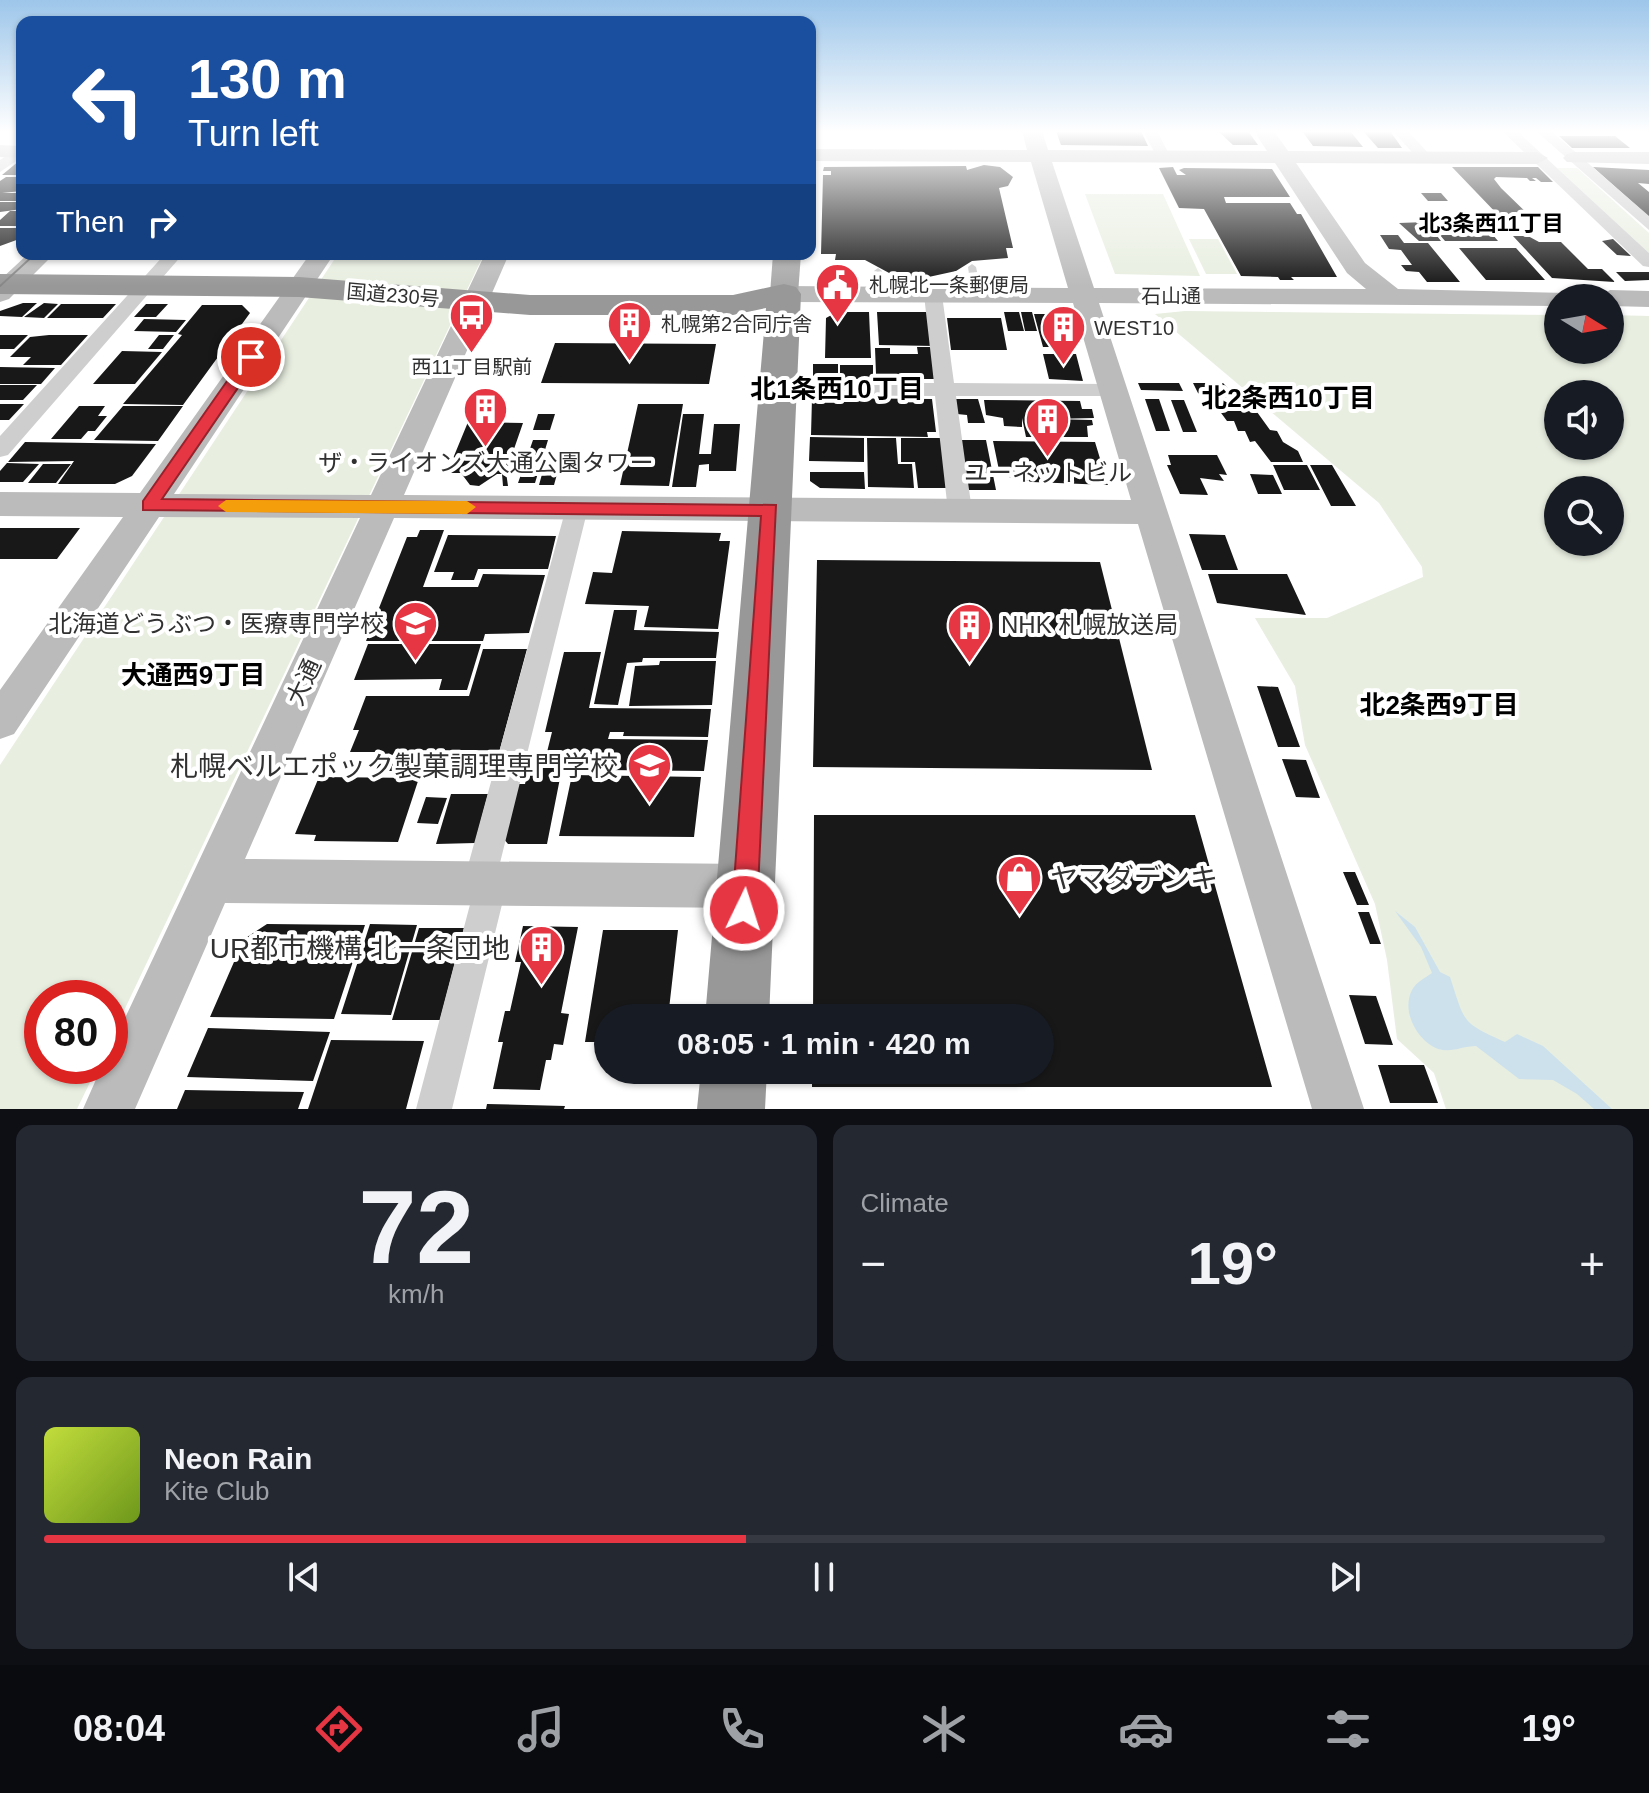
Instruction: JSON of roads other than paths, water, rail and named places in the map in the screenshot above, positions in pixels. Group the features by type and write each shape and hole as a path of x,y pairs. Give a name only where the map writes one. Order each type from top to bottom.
{"highway":[{"name":"国道230号","path":"13,270 312,270 486,278 530,305 733,305 786,274"},
{"path":"738,1004 786,274"},
{"path":"731,1109 733,1084"}],"street":[{"path":"1048,183 1338,1109"},
{"path":"1308,183 1356,268 1391,297"},
{"path":"1564,183 1649,262"},
{"path":"1602,183 1649,225"},
{"path":"0,450 162,268"},
{"path":"0,722 312,270"},
{"name":"石山通","path":"786,274 877,283 933,295 1544,298"},
{"name":"大通","path":"109,1109 486,278"},
{"path":"933,295 960,511"},
{"path":"1624,298 1649,299"},
{"path":"778,389 1113,390"},
{"path":"0,504 1151,512"},
{"path":"434,1109 485,884 577,508"},
{"path":"213,881 746,886"}],"lane":[{"path":"972,267 977,295"}],"water":[{"path":"1395,911 1415,927 1440,972 1450,977 1462,1012 1472,1025 1505,1042 1517,1034 1543,1046 1612,1109 1594,1109 1577,1094 1553,1080 1519,1079 1476,1046 1443,1050 1430,1045 1413,1024 1408,1007 1412,990 1432,973 1421,947"}],"tram line":[{"path":"0,286 28,260"}],"place":[{"name":"札幌北一条郵便局","path":"838,324"},
{"name":"西11丁目駅前","path":"472,354"},
{"name":"札幌第2合同庁舎","path":"630,363"},
{"name":"WEST10","path":"1063,367"},
{"name":"ザ・ライオンズ大通公園タワー","path":"486,448"},
{"name":"ユーネットビル","path":"1048,458"},
{"name":"北海道どうぶつ・医療専門学校","path":"415,663"},
{"name":"NHK 札幌放送局","path":"970,664"},
{"name":"札幌ベルエポック製菓調理専門学校","path":"649,805"},
{"name":"ヤマダデンキ","path":"1019,917"},
{"name":"UR都市機構 北一条団地","path":"541,987"}],"district":[{"name":"北3条西11丁目","path":"1491,223"},
{"name":"北1条西10丁目","path":"837,389"},
{"name":"北2条西10丁目","path":"1288,398"},
{"name":"大通西9丁目","path":"193,675"},
{"name":"北2条西9丁目","path":"1439,705"}]}
